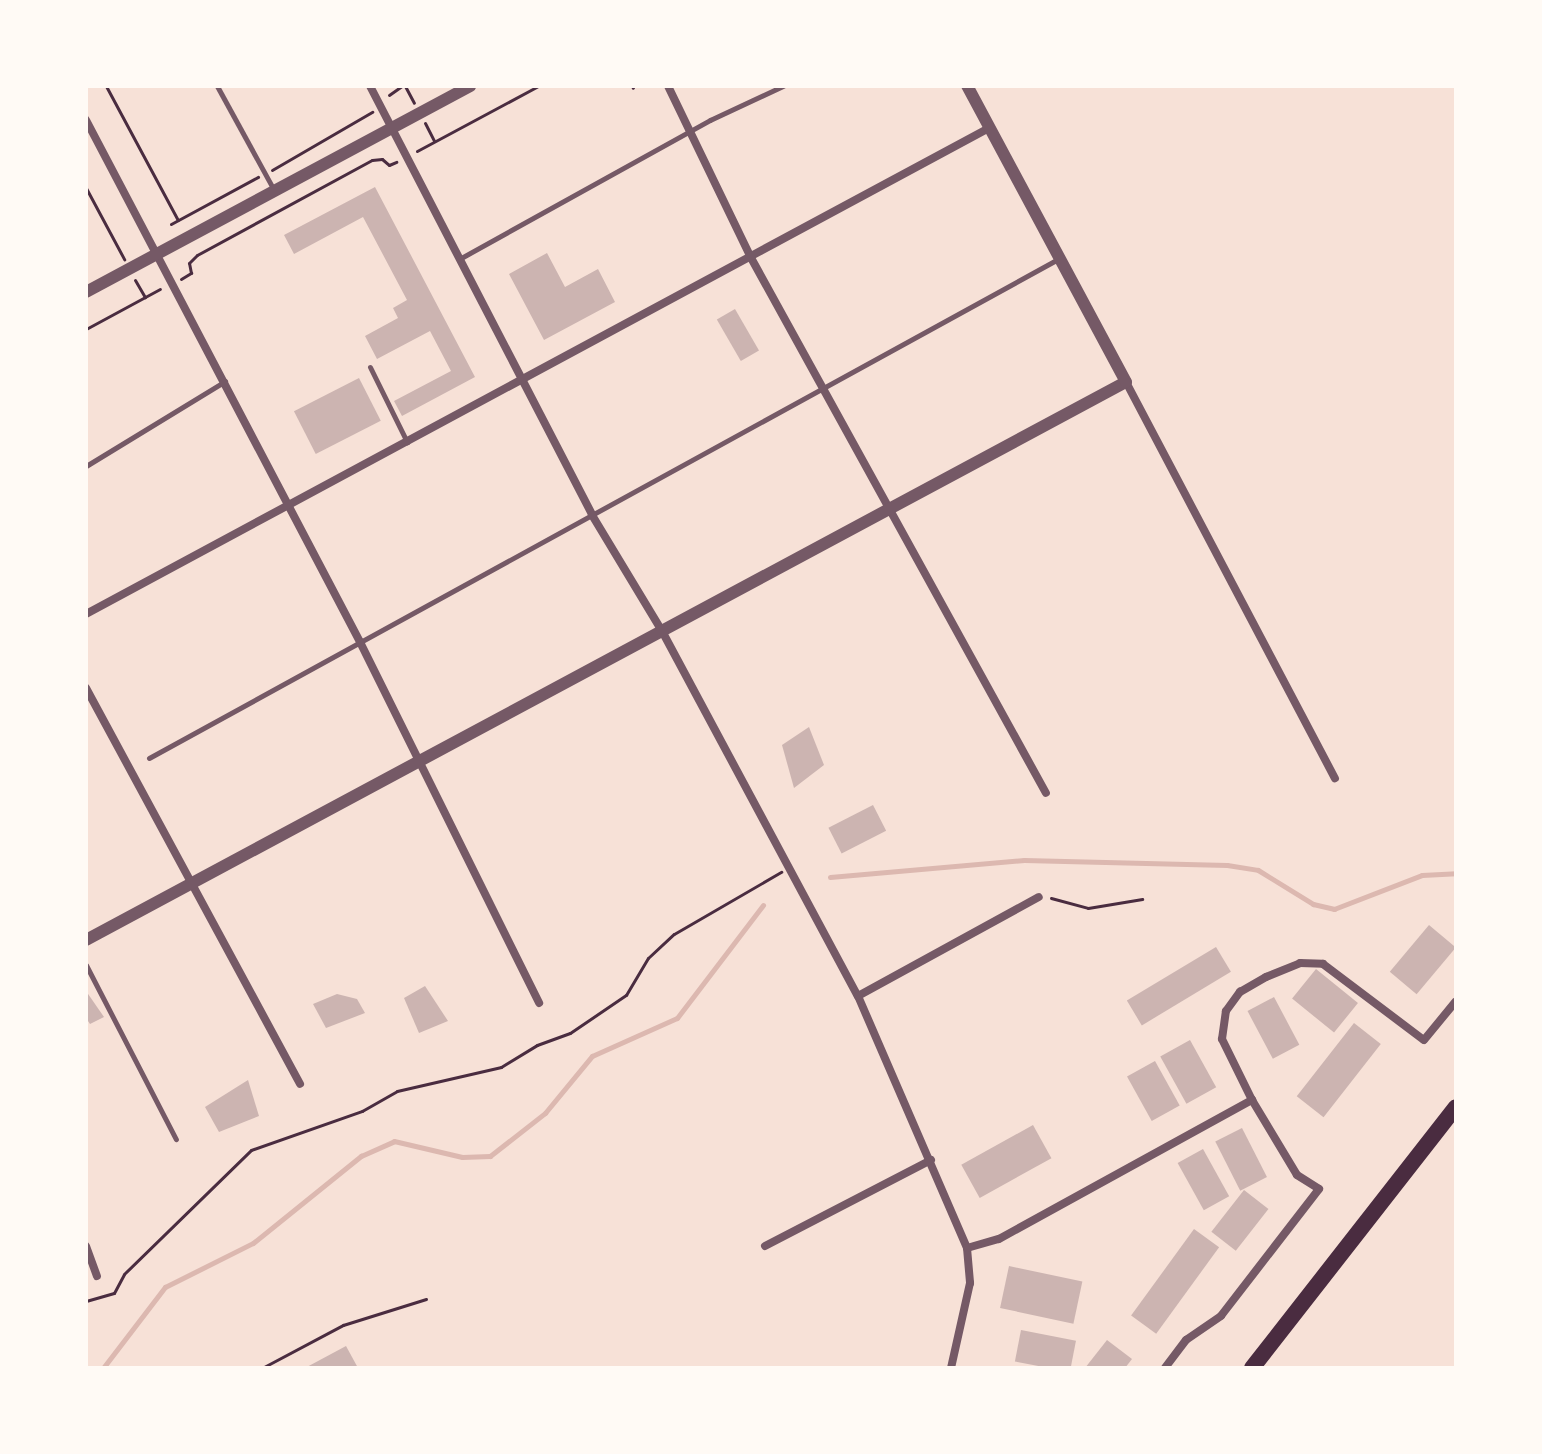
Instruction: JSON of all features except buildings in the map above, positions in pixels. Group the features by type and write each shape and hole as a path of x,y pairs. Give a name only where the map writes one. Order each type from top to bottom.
{"highway":[{"path":"1252,1368 1456,1107"}],"street":[{"path":"370,86 526,379 592,515 662,631 858,996 967,1248 970,1283 951,1368"},
{"path":"86,292 470,86"},
{"path":"668,86 750,256 1046,793"},
{"path":"967,86 1335,778"},
{"path":"86,120 174,282 360,642 416,763 539,1003"},
{"path":"86,614 989,128"},
{"path":"86,940 1126,382"},
{"path":"86,688 300,1084"},
{"path":"858,996 1039,897"},
{"path":"1165,1368 1186,1340 1221,1316 1319,1189 1297,1175 1252,1100 1222,1039 1226,1011 1240,992 1300,963 1323,964 1424,1040 1456,1001"},
{"path":"967,1248 999,1239 1252,1100"},
{"path":"765,1246 931,1160"},
{"path":"86,1246 97,1276"}],"lane":[{"path":"217,86 275,191"},
{"path":"461,258 691,131 783,86"},
{"path":"149,758 1059,258"},
{"path":"370,367 407,443"},
{"path":"86,466 225,381"},
{"path":"86,965 176,1139"}],"path":[{"path":"106,86 178,220"},
{"path":"171,224 362,121 402,86"},
{"path":"86,329 191,273 192,258 372,160 382,159 389,165 538,86"},
{"path":"86,188 145,297"},
{"path":"86,1301 114,1293 124,1274 251,1150 362,1111 397,1091 501,1067 537,1045 570,1033 626,995 648,958 674,934 789,868"},
{"path":"1039,897 1088,908 1142,899"},
{"path":"262,1368 343,1325 426,1299"}],"waterway":[{"path":"830,877 1024,860 1227,865 1258,870 1313,904 1334,909 1422,875 1456,873"},
{"path":"103,1368 165,1287 253,1243 361,1156 394,1141 462,1157 490,1156 545,1113 592,1056 677,1018 763,905"}]}
